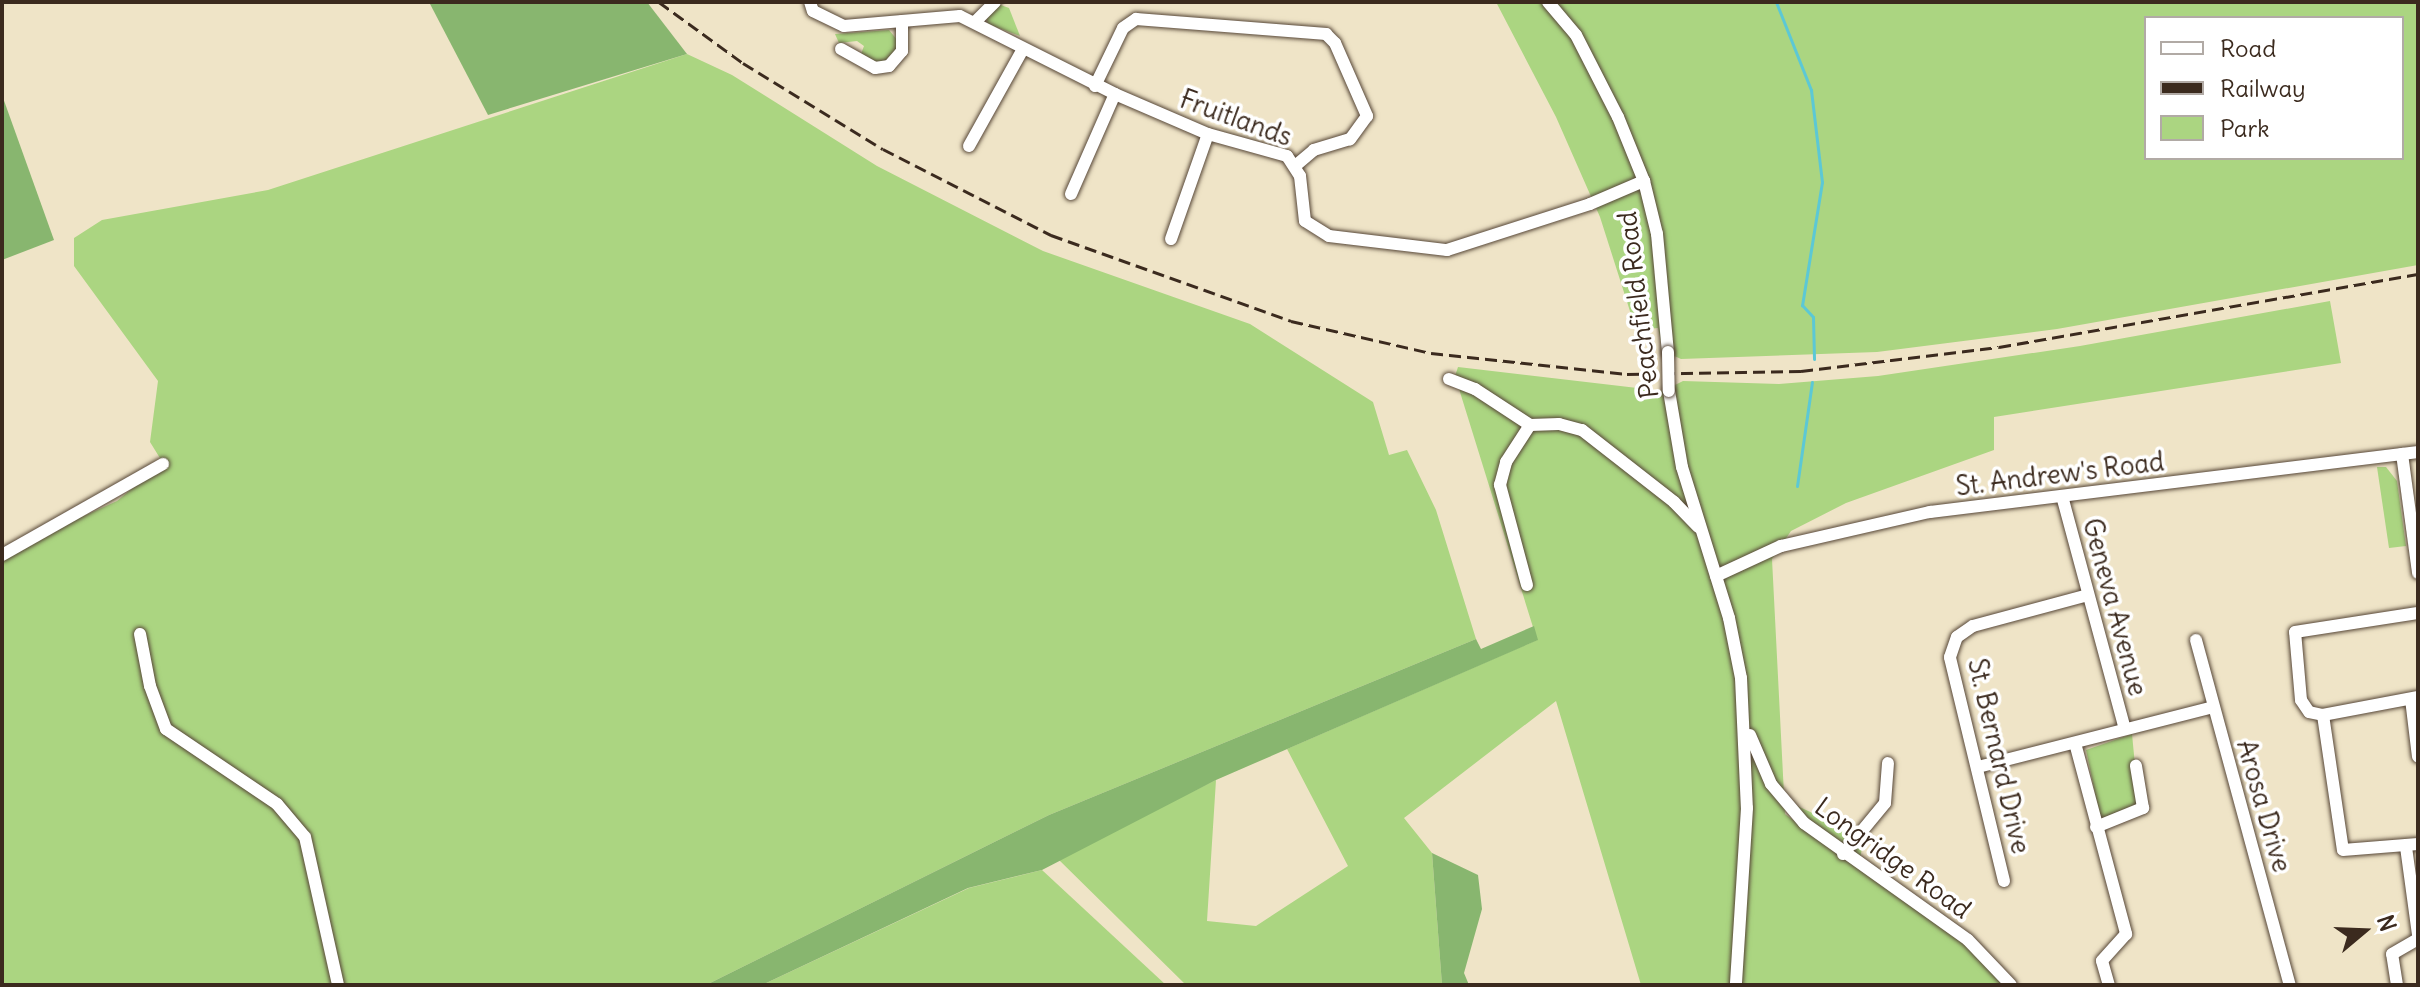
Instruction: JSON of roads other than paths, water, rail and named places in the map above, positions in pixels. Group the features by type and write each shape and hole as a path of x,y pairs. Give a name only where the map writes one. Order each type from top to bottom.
{"street":[{"name":"Fruitlands","path":"810,2 813,11 831,23 960,16 1095,86 1208,134 1273,151 1296,165 1305,221 1313,230 1391,246 1447,250 1590,204 1644,181"},
{"path":"975,22 995,2"},
{"name":"Peachfield Road","path":"1548,2 1576,35 1618,117 1644,181 1657,234 1669,391 1700,530 1729,618 1744,713 1747,808 1736,985"},
{"path":"1095,86 1123,28 1136,19 1326,34 1335,43 1367,116 1362,130 1350,139 1314,150 1296,165"},
{"path":"850,50 875,68 889,66 902,51 902,21"},
{"path":"969,146 1023,49"},
{"path":"1071,194 1115,94"},
{"path":"1171,239 1208,134"},
{"path":"1449,379 1475,389 1530,425 1506,462 1500,485 1527,585"},
{"name":"Peachfield Road","path":"1530,425 1559,424 1582,430 1674,502 1700,530"},
{"name":"St. Andrew's Road","path":"1716,576 1796,543 1930,512 2418,452"},
{"path":"2402,454 2418,567"},
{"path":"2,555 163,464"},
{"name":"Geneva Avenue","path":"2062,496 2125,729"},
{"name":"St. Bernard Drive","path":"2004,881 1950,657 1957,637 1973,626 2088,595"},
{"path":"2418,613 2295,632 2301,700 2309,712 2323,715 2414,698 2418,757"},
{"path":"140,634 150,686 166,729 277,804 305,837 338,985"},
{"name":"Arosa Drive","path":"2196,640 2290,985"},
{"path":"1978,767 2213,707"},
{"name":"Longridge Road","path":"1744,713 1757,755 1781,801 1843,854 1968,940 2011,985"},
{"path":"2323,715 2343,850 2412,845 2418,937 2392,954 2397,985"},
{"path":"2075,743 2126,934 2102,961 2109,985"},
{"path":"1843,854 1885,803 1888,763"},
{"path":"2096,827 2143,808 2136,766"}],"waterway":[{"path":"1776,2 1811,90 1822,182 1802,305 1813,317 1814,359"},
{"path":"1797,486 1812,382"}],"railway":[{"path":"659,2 743,63 883,149 1051,235 1291,321 1431,353 1627,374 1801,371 1999,347 2418,274"}]}
